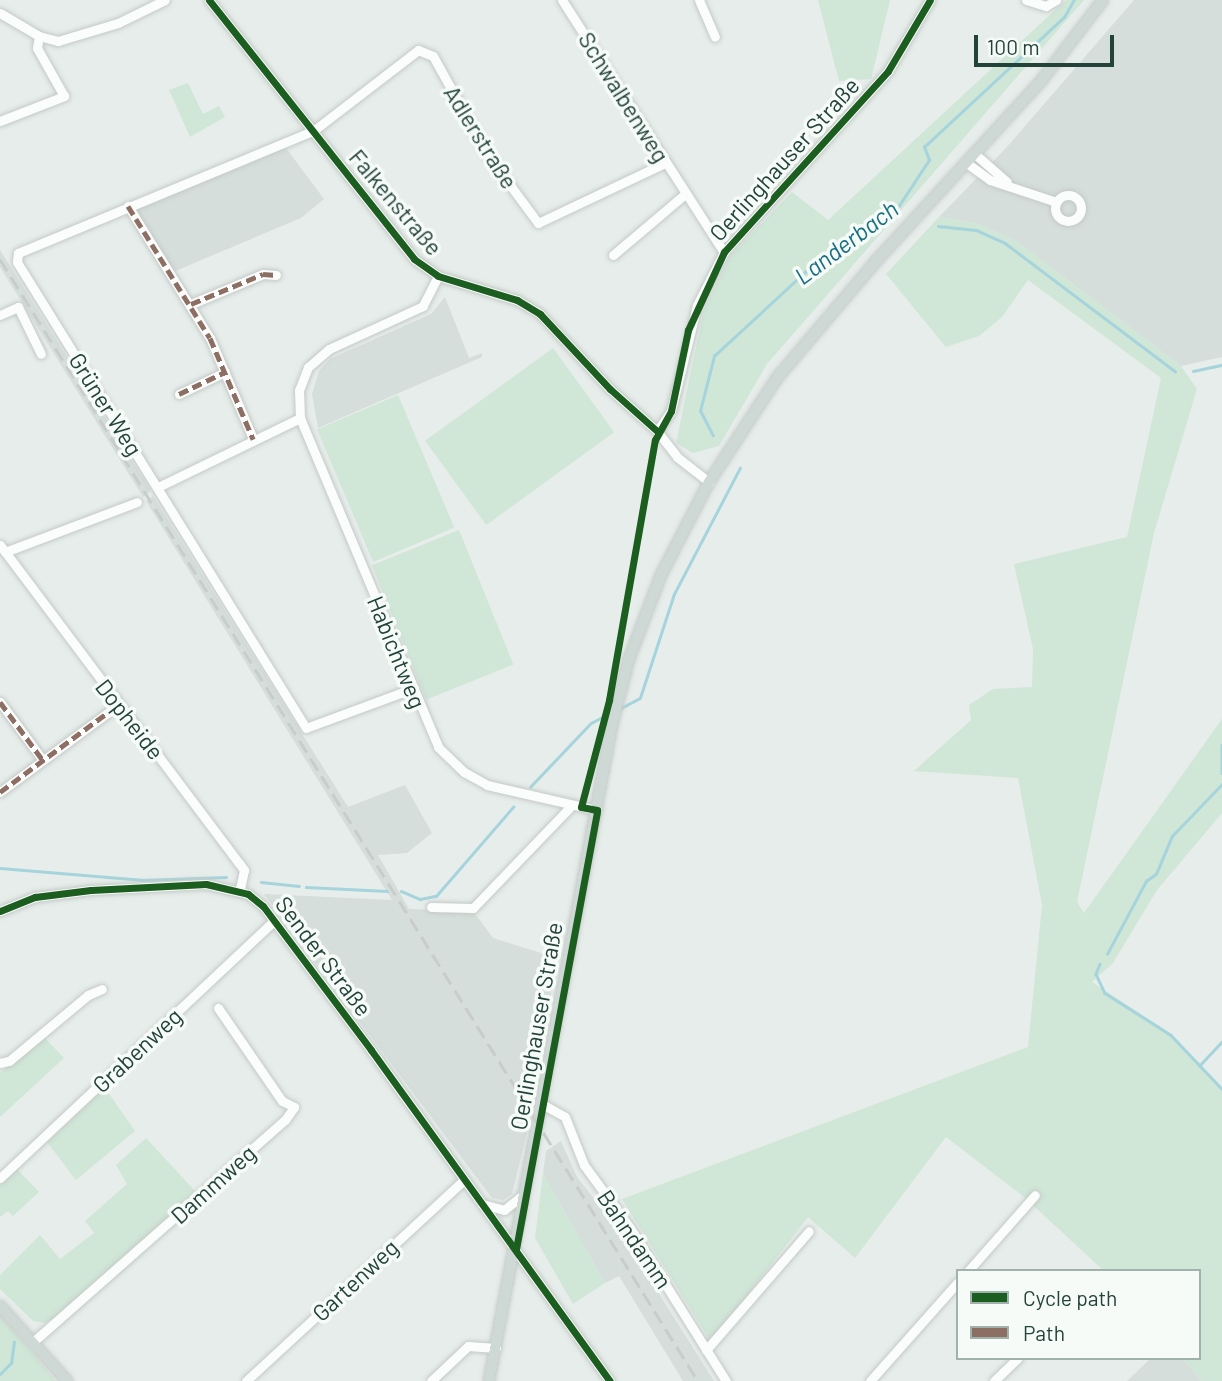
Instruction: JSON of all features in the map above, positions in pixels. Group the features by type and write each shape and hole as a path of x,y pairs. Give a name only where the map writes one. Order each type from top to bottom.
{"main road":[{"name":"Oerlinghauser Straße","path":"489,1381 618,697 662,575 709,482 804,344 972,159 1103,0"},
{"path":"0,1306 67,1381"}],"street":[{"path":"0,13 38,36 58,41 79,38 165,0"},
{"name":"Falkenstraße","path":"209,0 414,259 439,276 517,300 540,314 610,389 657,431 677,457 709,482"},
{"name":"Schwalbenweg","path":"562,0 724,252"},
{"path":"699,0 715,37"},
{"name":"Oerlinghauser Straße","path":"657,431 671,411 697,305 724,252 888,71 930,0"},
{"path":"1027,0 1046,5 1056,0"},
{"path":"0,121 64,96 37,48 38,36"},
{"name":"Adlerstraße","path":"313,131 424,50 433,56 486,155 538,223 665,163"},
{"name":"Grüner Weg","path":"313,131 128,206 16,257 160,486 174,518 306,728 414,688"},
{"path":"972,159 1008,183 1056,202"},
{"path":"613,255 685,194"},
{"path":"128,206 191,304 225,372 253,439"},
{"path":"191,304 262,274 276,275"},
{"name":"Habichtweg","path":"439,276 424,306 329,349 308,367 299,390 300,418 438,747 464,772 509,792 597,810"},
{"path":"0,315 18,307 41,354"},
{"path":"179,394 225,372"},
{"path":"160,486 300,418"},
{"name":"Dopheide","path":"137,502 3,548 244,870 240,889"},
{"path":"0,702 43,759"},
{"path":"0,792 118,705"},
{"path":"431,907 473,908 572,805"},
{"path":"0,911 59,893 206,884 240,889"},
{"name":"Sender Straße","path":"240,889 274,921 610,1381"},
{"name":"Grabenweg","path":"0,1178 274,921"},
{"path":"0,1063 9,1061 88,995 102,989"},
{"name":"Dammweg","path":"34,1341 285,1120 294,1107 282,1101 218,1008"},
{"name":"Bahndamm","path":"542,1104 565,1116 583,1165 630,1228 726,1381"},
{"name":"Gartenweg","path":"246,1381 464,1180"},
{"path":"482,1204 510,1208 527,1190"},
{"path":"970,1269 1035,1195"},
{"path":"706,1350 809,1231"},
{"path":"870,1381 956,1284"},
{"path":"431,1381 468,1346 496,1348"},
{"path":"994,1381 1016,1360"}],"shaded area":[{"path":"1134,0 1222,0 1222,357 1181,366 1015,240 979,224 939,217 1006,148"},
{"path":"283,144 324,199 301,218 173,272 135,211 137,206"},
{"path":"0,250 151,491 143,497 0,267"},
{"path":"445,297 469,358 482,353 482,357 318,428 312,394 319,371 330,359 431,314"},
{"path":"153,496 348,807 405,785 432,833 407,853 378,855 409,909 473,911 493,938 557,958 530,1120 512,1194 503,1200 492,1198 264,894 392,900 146,501"},
{"path":"561,1141 577,1177 618,1229 714,1381 683,1381 619,1276 605,1283 543,1174 546,1151"},
{"path":"1149,1360 1184,1360 1202,1381 1127,1381"}],"green space":[{"path":"818,0 890,0 871,79 839,81"},
{"path":"1066,0 1084,0 767,364 719,446 693,453 676,443 704,309 731,255 792,192 828,220"},
{"path":"188,83 203,114 219,106 225,117 190,137 169,90"},
{"path":"939,217 979,224 1015,240 1181,366 1197,389 1154,533 1077,902 1084,913 1222,719 1222,813 1157,890 1113,963 1092,982 1167,1031 1222,1090 1222,1381 1202,1381 1184,1360 1201,1360 1201,1269 1102,1269 1023,1196 946,1137 855,1258 808,1217 711,1342 622,1199 1028,1047 1042,905 1018,778 914,771 971,720 969,705 993,689 1032,687 1033,649 1014,564 1127,537 1161,378 1028,280 1002,317 979,336 946,347 886,274"},
{"path":"553,348 614,432 486,525 425,441"},
{"path":"398,395 454,528 373,562 317,429"},
{"path":"459,530 513,664 426,700 372,565"},
{"path":"44,1037 64,1058 0,1117 0,1073"},
{"path":"105,1088 135,1131 76,1180 47,1142"},
{"path":"146,1138 196,1192 55,1318 44,1323 33,1321 0,1289 0,1275 40,1235 60,1259 94,1233 85,1221 127,1184 116,1165"},
{"path":"17,1169 39,1192 13,1216 8,1211 0,1217 0,1185"},
{"path":"543,1174 605,1283 573,1304 535,1238"},
{"path":"0,1315 56,1381 0,1381"}],"waterway":[{"name":"Landerbach","path":"713,436 700,411 714,356 805,272 852,235 896,210 929,160 924,147 1064,17 1074,0"},
{"path":"938,226 976,230 1005,243 1175,371"},
{"path":"1193,371 1222,365"},
{"name":"Landerbach","path":"621,708 640,698 674,594 740,468"},
{"name":"Landerbach","path":"530,787 591,723 612,712"},
{"path":"1222,745 1222,773"},
{"path":"1107,954 1146,881 1156,874 1172,836 1222,784"},
{"name":"Landerbach","path":"401,891 420,899 436,896 513,807"},
{"name":"Landerbach","path":"0,868 143,880 226,877"},
{"name":"Landerbach","path":"261,882 299,886"},
{"name":"Landerbach","path":"306,887 387,891"},
{"path":"1100,964 1096,974 1105,993 1171,1035 1222,1089"},
{"path":"1199,1066 1221,1042"},
{"path":"0,1374 11,1363 14,1342"}],"railway":[{"path":"0,259 698,1381"}],"marked path":[{"path":"128,206 210,338 253,439"},
{"path":"191,304 263,274 276,275"},
{"path":"179,394 225,372"},
{"path":"0,702 42,759"},
{"path":"0,792 118,705"}],"cycle path":[{"path":"209,0 414,259 438,276 517,300 540,314 610,389 657,431"},
{"path":"516,1249 597,810 581,807 609,700 655,440 671,411 688,330 724,252 888,71 930,0"},
{"path":"0,911 35,897 91,890 206,884 248,894 263,906 371,1050 610,1381"}]}
